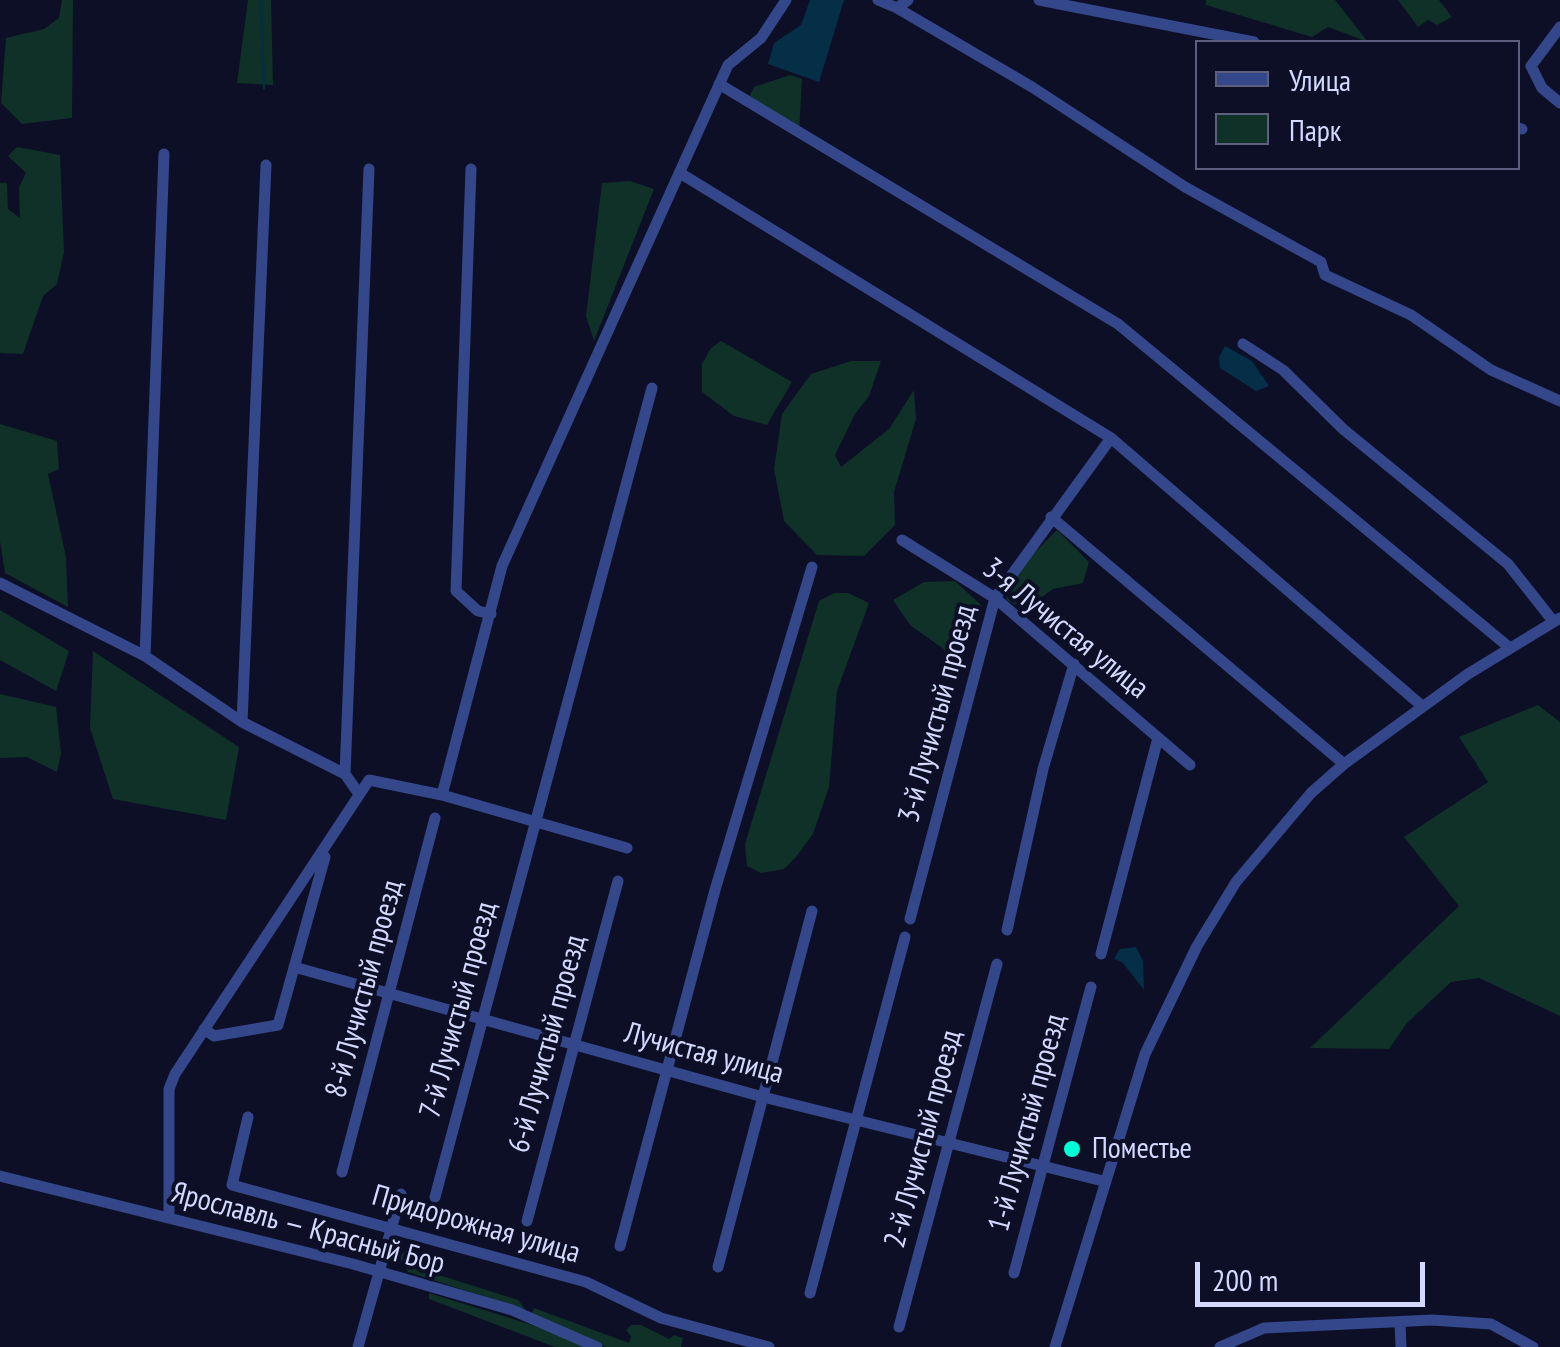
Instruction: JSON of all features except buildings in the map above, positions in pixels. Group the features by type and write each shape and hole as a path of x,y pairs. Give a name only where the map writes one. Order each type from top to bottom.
{"street":[{"path":"442,795 502,566 728,65 761,38 786,0"},
{"path":"878,0 903,4 1186,188 1321,262 1325,275 1410,315 1491,370 1560,401"},
{"path":"1038,0 1244,40"},
{"path":"1560,27 1530,66 1542,88 1560,103"},
{"path":"719,84 1118,324 1510,648"},
{"path":"145,656 164,154"},
{"path":"242,722 266,165"},
{"path":"344,774 369,168"},
{"path":"471,169 456,591 478,611 491,614"},
{"path":"680,173 1112,438 1422,706"},
{"path":"1055,1347 1145,1054 1197,946 1236,882 1311,793 1344,764 1422,706 1556,620 1508,564 1343,430 1283,370 1243,344"},
{"name":"7-й Лучистый проезд","path":"435,1197 652,388"},
{"name":"3-й Лучистый проезд","path":"910,919 995,598 1112,438"},
{"path":"1051,517 1344,764"},
{"name":"3-я Лучистая улица","path":"902,540 995,598 1190,764"},
{"path":"620,1246 715,890 812,568"},
{"path":"0,583 145,656 242,722 344,774 359,794"},
{"path":"1007,930 1043,769 1074,664"},
{"path":"1100,954 1158,738"},
{"path":"169,1218 169,1089 204,1029 369,780 442,795 628,848"},
{"name":"8-й Лучистый проезд","path":"342,1172 435,818"},
{"path":"204,1029 214,1036 278,1025 328,843"},
{"name":"6-й Лучистый проезд","path":"527,1221 618,881"},
{"path":"718,1267 812,912"},
{"path":"810,1293 906,937"},
{"name":"2-й Лучистый проезд","path":"899,1327 998,964"},
{"name":"Лучистая улица","path":"294,968 949,1146 1103,1181"},
{"name":"1-й Лучистый проезд","path":"1014,1273 1091,987"},
{"name":"Придорожная улица","path":"248,1117 232,1185 586,1282 661,1318 769,1347"},
{"name":"Ярославль — Красный Бор","path":"0,1176 382,1272 512,1310 597,1347"},
{"path":"358,1347 401,1194"},
{"path":"1400,1323 1401,1347"},
{"path":"1220,1347 1244,1342 1264,1328 1400,1323 1490,1324 1534,1347"}],"green space":[{"path":"62,0 73,0 72,118 22,124 1,103 6,38 44,29 59,18"},
{"path":"248,0 271,0 273,85 237,83"},
{"path":"1206,0 1335,0 1366,40 1328,27 1312,37 1206,5"},
{"path":"1398,0 1439,0 1452,17 1437,25 1428,20 1418,27"},
{"path":"790,75 802,79 799,133 748,99 754,87"},
{"path":"17,147 60,155 64,252 57,284 43,296 23,354 0,353 0,183 7,183 8,209 20,218 19,187 26,173 8,156"},
{"path":"630,181 654,189 594,341 586,316 602,183"},
{"path":"721,341 792,382 767,425 734,416 702,392 702,364 711,348"},
{"path":"851,361 881,361 869,396 855,414 835,455 841,467 889,429 914,390 916,419 894,492 895,525 864,556 817,555 784,521 774,469 782,414 811,374"},
{"path":"0,424 57,441 59,469 48,474 66,557 68,607 5,573 0,541"},
{"path":"1057,530 1089,562 1083,583 1053,589 1026,609 1006,600 1018,569"},
{"path":"955,581 982,606 945,650 910,625 893,600 924,582"},
{"path":"834,593 848,593 869,603 837,691 829,787 813,834 796,857 784,869 761,873 747,866 745,844 819,601"},
{"path":"0,610 69,651 56,691 0,660"},
{"path":"93,651 239,747 226,820 113,799 90,728"},
{"path":"0,694 56,707 61,753 57,772 27,757 0,758"},
{"path":"1538,705 1560,722 1560,1016 1479,978 1451,982 1407,1023 1389,1049 1310,1048 1459,906 1404,837 1488,782 1459,737"},
{"path":"406,1250 417,1268 518,1300 526,1310 408,1272 399,1257"},
{"path":"429,1293 548,1330 587,1347 555,1347 429,1299"},
{"path":"534,1308 629,1343 631,1336 626,1330 631,1325 641,1325 669,1339 674,1335 683,1338 681,1347 606,1347 532,1313"}],"water":[{"path":"810,0 844,0 819,82 768,64 774,43 801,25"},
{"path":"1225,346 1252,361 1269,386 1256,391 1220,368 1219,357"},
{"path":"1136,947 1143,961 1144,990 1122,962 1114,959 1120,949"}],"waterway":[{"path":"261,0 264,88"}],"place":[{"name":"Поместье","path":"1072,1149"}]}
